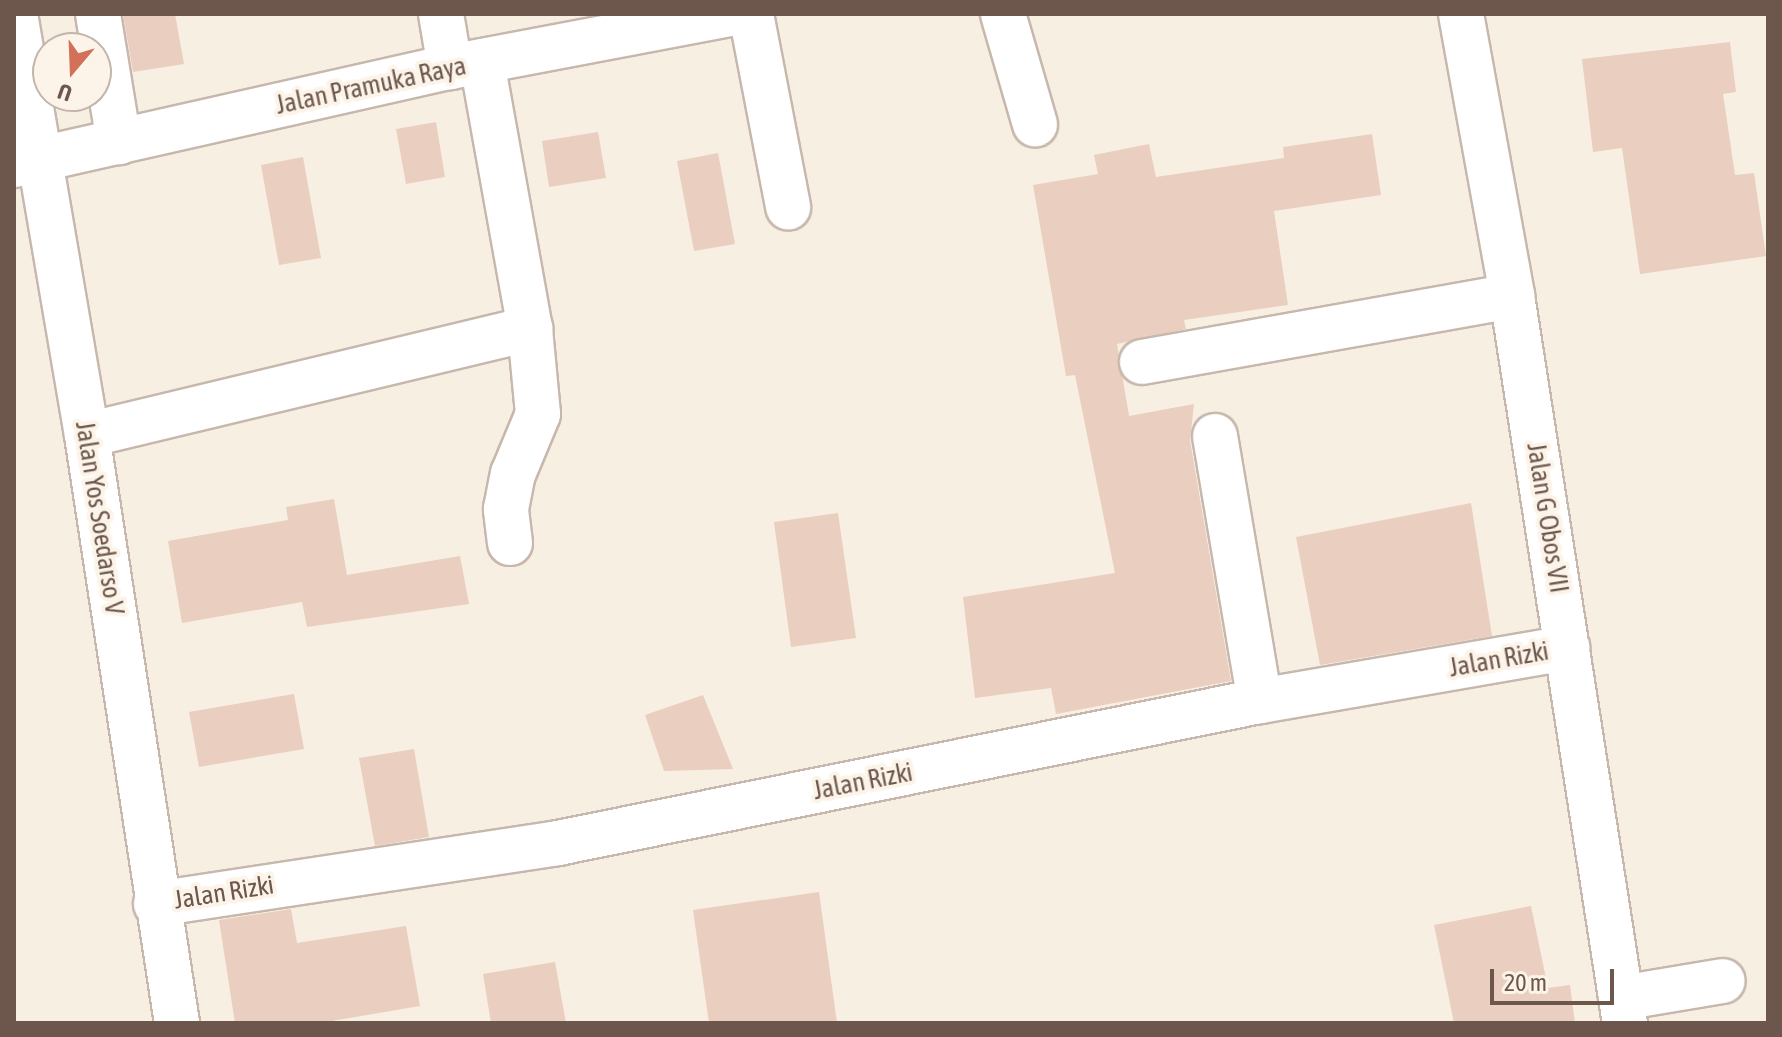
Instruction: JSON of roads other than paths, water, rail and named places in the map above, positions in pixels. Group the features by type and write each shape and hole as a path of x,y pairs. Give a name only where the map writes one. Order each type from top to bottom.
{"street":[{"name":"Jalan Yos Soedarso V","path":"15,14 26,163 87,435 156,904 177,1023"},
{"path":"98,14 119,142"},
{"path":"441,14 466,64 530,329 538,414 513,474 506,509 510,543"},
{"name":"Jalan Pramuka Raya","path":"26,163 466,64 730,14"},
{"path":"751,14 788,207"},
{"path":"1003,14 1035,124"},
{"name":"Jalan G Obos VII","path":"1461,14 1512,296 1623,1011"},
{"path":"1142,362 1512,296"},
{"path":"87,435 530,329"},
{"path":"1215,436 1260,701"},
{"name":"Jalan Rizki","path":"156,904 558,843 1260,701 1567,648"},
{"path":"1623,1011 1723,981"}]}
